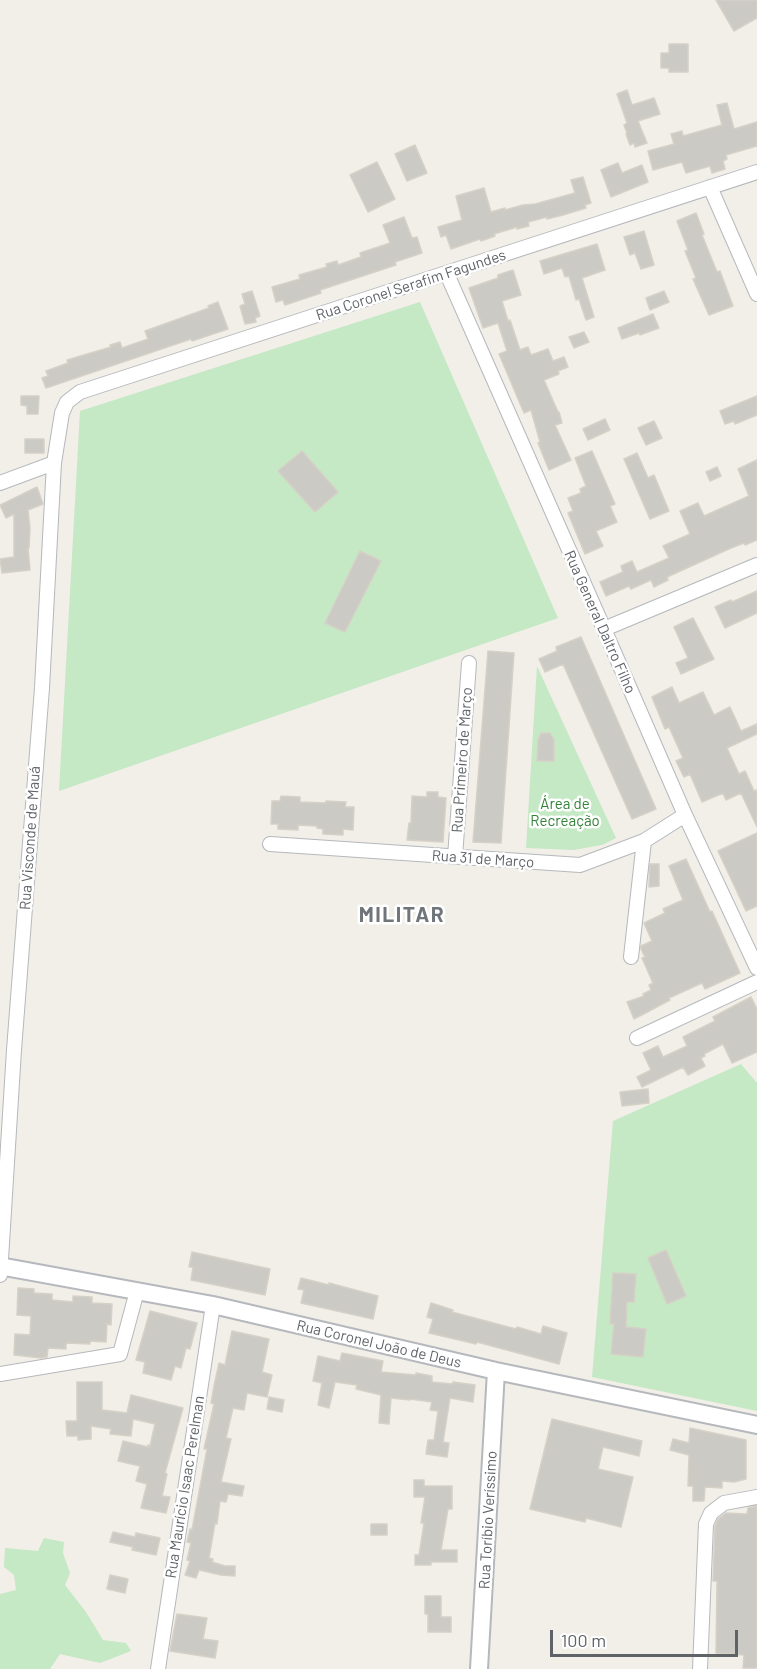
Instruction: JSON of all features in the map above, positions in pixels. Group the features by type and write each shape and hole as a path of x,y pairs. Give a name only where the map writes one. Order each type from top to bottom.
{"street":[{"name":"Rua Coronel Serafim Fagundes","path":"67,402 80,392 757,172"},
{"path":"710,187 757,294"},
{"name":"Rua General Daltro Filho","path":"447,274 685,815 757,968"},
{"name":"Rua Visconde de Mauá","path":"0,1269 14,1050 42,688 54,463 62,413 67,402"},
{"path":"0,483 54,463"},
{"path":"604,629 757,565"},
{"name":"Rua Primeiro de Março","path":"455,857 469,663"},
{"name":"Rua 31 de Março","path":"270,844 579,865 644,841 685,815"},
{"path":"631,957 644,841"},
{"path":"637,1038 757,982"},
{"name":"Rua Coronel João de Deus","path":"0,1269 213,1305 496,1371 757,1425"},
{"path":"0,1374 120,1354 137,1291"},
{"name":"Rua Maurício Isaac Perelman","path":"158,1669 213,1305"},
{"name":"Rua Toríbio Veríssimo","path":"479,1669 496,1371"},
{"path":"700,1669 706,1524 711,1512 724,1503 757,1497"}],"green space":[{"path":"420,302 558,618 59,791 80,411"},
{"name":"Área de Recreação","path":"537,666 616,838 602,845 574,850 526,848"},
{"path":"741,1064 757,1083 757,1411 592,1377 613,1121"},
{"path":"44,1538 64,1542 63,1553 70,1573 65,1585 86,1612 103,1640 126,1643 131,1651 100,1663 60,1654 50,1669 0,1669 0,1594 16,1590 14,1575 4,1567 5,1548 38,1551"}],"building":[{"path":"716,0 757,0 757,18 734,31"},
{"path":"669,44 688,44 688,72 669,72 669,68 661,68 661,53 669,53"},
{"path":"627,90 632,105 654,98 660,114 638,121 647,143 635,147 634,143 630,145 626,134 624,125 627,123 617,94"},
{"path":"727,103 734,129 757,122 757,146 726,155 727,159 723,161 725,169 712,173 710,166 686,173 682,162 653,170 648,151 674,144 671,134 682,131 683,136 722,125 717,105"},
{"path":"415,145 427,173 407,181 395,154"},
{"path":"377,162 395,199 368,212 350,175"},
{"path":"618,163 622,173 642,165 648,182 611,197 601,170"},
{"path":"583,177 591,203 585,205 586,208 528,222 529,226 517,229 517,227 494,234 495,236 481,241 480,239 451,249 446,235 441,237 438,227 462,220 456,196 484,188 491,212 505,208 505,210 575,193 571,180"},
{"path":"696,213 704,234 702,235 717,272 720,271 733,306 709,315 693,279 696,278 685,251 688,250 677,221"},
{"path":"404,217 412,238 417,237 422,253 395,262 396,265 320,290 321,293 285,305 283,300 276,302 272,287 300,279 299,275 327,267 326,264 337,261 338,265 361,257 360,253 390,243 383,225"},
{"path":"644,231 654,265 641,269 635,253 630,255 624,237"},
{"path":"597,244 605,270 582,278 594,317 586,320 579,299 576,300 569,276 565,277 562,268 544,274 540,261"},
{"path":"513,270 521,295 502,301 520,350 528,347 531,355 548,349 553,361 564,357 568,367 558,371 559,374 544,380 559,412 562,423 555,425 571,460 549,470 538,443 540,442 531,410 524,413 499,354 507,351 498,323 483,328 469,288"},
{"path":"252,291 260,316 255,318 256,322 245,324 240,306 245,304 242,294"},
{"path":"664,291 669,302 650,310 646,298"},
{"path":"218,302 228,329 192,341 191,339 46,388 42,378 48,376 46,371 68,363 67,360 111,347 110,345 120,342 122,348 148,339 145,331 209,308 208,306"},
{"path":"653,314 659,328 622,339 618,328"},
{"path":"584,332 589,342 574,348 569,337"},
{"path":"21,396 39,396 38,414 27,414 27,406 21,405"},
{"path":"757,396 757,415 735,424 734,421 725,424 720,411"},
{"path":"605,419 610,430 588,440 583,429"},
{"path":"654,421 662,438 646,445 638,428"},
{"path":"25,439 44,439 44,453 25,453"},
{"path":"302,451 338,492 315,512 278,471"},
{"path":"592,451 615,504 610,506 617,522 596,531 603,546 585,554 568,513 573,511 568,498 581,493 580,489 586,486 575,458"},
{"path":"637,453 648,478 654,475 669,511 650,519 624,459"},
{"path":"757,460 757,540 731,548 667,577 668,580 654,587 651,580 606,596 600,582 623,572 621,566 632,561 637,572 669,558 663,546 690,534 680,511 698,503 704,516 749,496 738,469"},
{"path":"717,467 721,476 710,481 706,472"},
{"path":"37,487 43,504 28,510 30,570 2,573 0,559 14,557 14,514 6,518 0,505"},
{"path":"360,551 381,561 345,632 325,623"},
{"path":"757,591 757,613 725,628 715,607"},
{"path":"693,618 714,659 681,674 676,663 688,658 674,627"},
{"path":"581,637 656,809 632,819 563,664 545,672 539,659 557,651 556,647"},
{"path":"488,651 514,653 501,843 473,842"},
{"path":"672,687 679,703 703,692 714,715 730,707 741,731 757,724 757,734 727,748 739,774 745,771 754,791 757,790 757,827 741,793 726,800 723,793 702,802 690,774 684,777 676,761 683,758 669,727 665,729 652,697"},
{"path":"541,733 550,733 554,740 554,761 537,761 538,740"},
{"path":"427,792 438,792 438,797 446,798 443,842 407,840 409,823 411,823 412,796 427,797"},
{"path":"281,796 300,797 300,802 346,802 345,807 354,807 353,830 343,829 343,835 323,834 323,829 317,826 298,825 298,830 278,829 278,824 271,824 272,801 280,801"},
{"path":"757,833 757,906 746,911 718,851"},
{"path":"686,859 740,973 705,989 702,983 669,998 670,1000 634,1019 627,1002 644,996 643,994 651,990 649,985 653,983 642,958 645,957 641,946 652,941 644,923 665,913 663,909 683,900 669,866"},
{"path":"650,864 659,864 659,886 649,887"},
{"path":"751,997 757,1009 757,1052 732,1063 723,1044 704,1054 705,1056 701,1058 705,1066 688,1075 683,1067 642,1087 637,1077 651,1070 643,1053 658,1046 663,1057 687,1046 683,1037 715,1021 713,1017"},
{"path":"648,1089 649,1103 622,1106 620,1092"},
{"path":"666,1250 686,1296 667,1304 648,1258"},
{"path":"192,1252 270,1269 265,1295 191,1280 193,1267 189,1267"},
{"path":"613,1273 636,1274 634,1302 627,1302 626,1327 646,1329 643,1357 611,1354 614,1324 610,1324"},
{"path":"301,1278 378,1296 373,1319 301,1303 304,1290 298,1289"},
{"path":"18,1288 34,1289 34,1293 52,1294 52,1300 73,1302 73,1296 92,1297 92,1303 112,1304 111,1325 107,1324 106,1342 66,1343 66,1349 48,1348 47,1357 41,1358 14,1355 15,1334 30,1335 31,1316 17,1315"},
{"path":"431,1303 453,1310 452,1312 516,1329 517,1327 541,1334 543,1326 567,1333 559,1364 477,1342 476,1344 429,1333 433,1319 427,1317"},
{"path":"150,1311 197,1323 190,1349 186,1348 181,1368 175,1366 171,1380 143,1373 145,1362 136,1360"},
{"path":"232,1331 269,1339 262,1372 272,1375 267,1397 247,1393 244,1410 233,1408 226,1438 231,1439 221,1482 244,1486 242,1496 228,1494 226,1502 220,1501 209,1558 213,1559 212,1562 225,1566 235,1566 235,1576 199,1570 196,1578 185,1575 190,1561 187,1560 191,1543 187,1542 190,1529 192,1530 207,1449 204,1449 214,1404 211,1403 214,1386 219,1363 225,1365"},
{"path":"342,1353 383,1361 381,1372 416,1375 416,1373 432,1376 432,1382 475,1385 473,1402 450,1398 443,1442 449,1443 447,1457 426,1454 428,1440 434,1440 438,1411 430,1410 432,1402 391,1398 389,1424 379,1423 381,1395 356,1389 357,1385 335,1382 329,1408 318,1405 322,1383 313,1381 318,1356 340,1361"},
{"path":"77,1382 102,1382 102,1410 127,1413 131,1395 183,1408 165,1473 167,1474 162,1496 170,1497 166,1513 141,1508 147,1484 136,1481 140,1466 118,1461 123,1441 150,1446 155,1424 133,1419 131,1436 110,1434 111,1429 91,1426 91,1439 78,1440 78,1436 67,1436 66,1421 77,1421"},
{"path":"269,1397 284,1400 282,1412 267,1409"},
{"path":"552,1419 642,1441 639,1456 603,1447 598,1469 633,1477 621,1527 586,1518 585,1522 530,1509"},
{"path":"690,1428 746,1440 746,1479 734,1482 722,1481 722,1488 705,1487 704,1501 693,1501 693,1486 688,1486 689,1455 670,1450 673,1439 689,1443"},
{"path":"414,1480 424,1480 424,1486 452,1486 452,1509 448,1509 441,1550 457,1550 457,1562 431,1562 431,1565 415,1565 415,1555 419,1555 424,1523 421,1523 425,1497 414,1497"},
{"path":"757,1506 757,1668 743,1668 744,1655 716,1653 717,1581 713,1581 715,1526 718,1519 726,1513 747,1514 748,1508"},
{"path":"371,1524 387,1524 387,1535 371,1535"},
{"path":"113,1532 135,1537 136,1533 160,1538 156,1555 110,1542"},
{"path":"110,1575 128,1579 125,1593 107,1589"},
{"path":"425,1596 441,1596 441,1617 451,1617 451,1632 428,1632"},
{"path":"177,1614 207,1618 203,1639 218,1641 215,1658 170,1651"}],"district":[{"name":"MILITAR","path":"402,915"}]}
